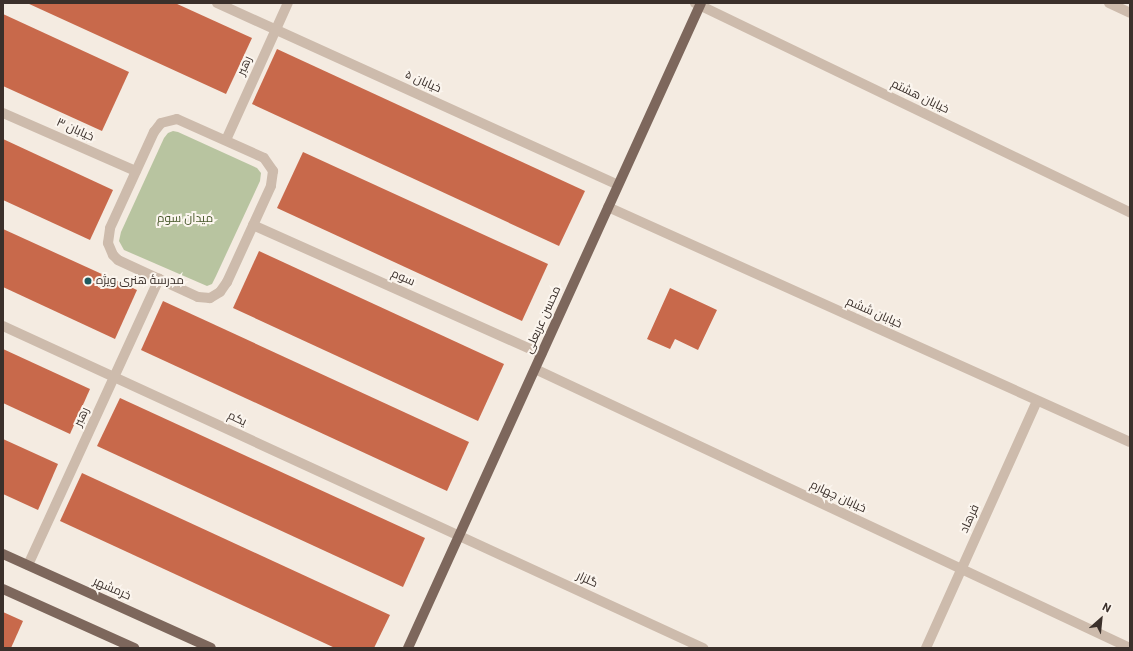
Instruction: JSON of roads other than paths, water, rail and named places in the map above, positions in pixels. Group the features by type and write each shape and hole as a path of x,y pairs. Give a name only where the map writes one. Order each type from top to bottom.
{"main road":[{"name":"محسن عربعلی","path":"408,648 608,207 698,4"},
{"name":"خرمشهر","path":"3,554 211,648"},
{"path":"3,589 134,648"}],"street":[{"name":"خیابان ۵","path":"216,3 618,184"},
{"name":"رهبر","path":"226,140 288,3"},
{"path":"1109,3 1130,13"},
{"name":"خیابان هشتم","path":"698,4 1130,212"},
{"name":"خیابان ۳","path":"3,113 136,171"},
{"path":"166,120 182,120 226,140 264,158 271,165 273,170 273,181 227,282 220,292 210,298 198,297 118,260 113,255 108,243 110,228 156,127 166,120"},
{"name":"خیابان ششم","path":"608,207 1130,442"},
{"name":"سوم","path":"253,225 541,354"},
{"name":"رهبر","path":"28,565 160,279"},
{"name":"یکم","path":"3,326 460,535"},
{"name":"خیابان چهارم","path":"535,369 1130,648"},
{"name":"فرهاد","path":"926,648 1037,401"},
{"name":"گلزار","path":"460,535 703,648"}],"place":[{"name":"مدرسهٔ هنری ویژه","path":"88,281"}],"park label":[{"name":"میدان سوم","path":"185,219"}]}
